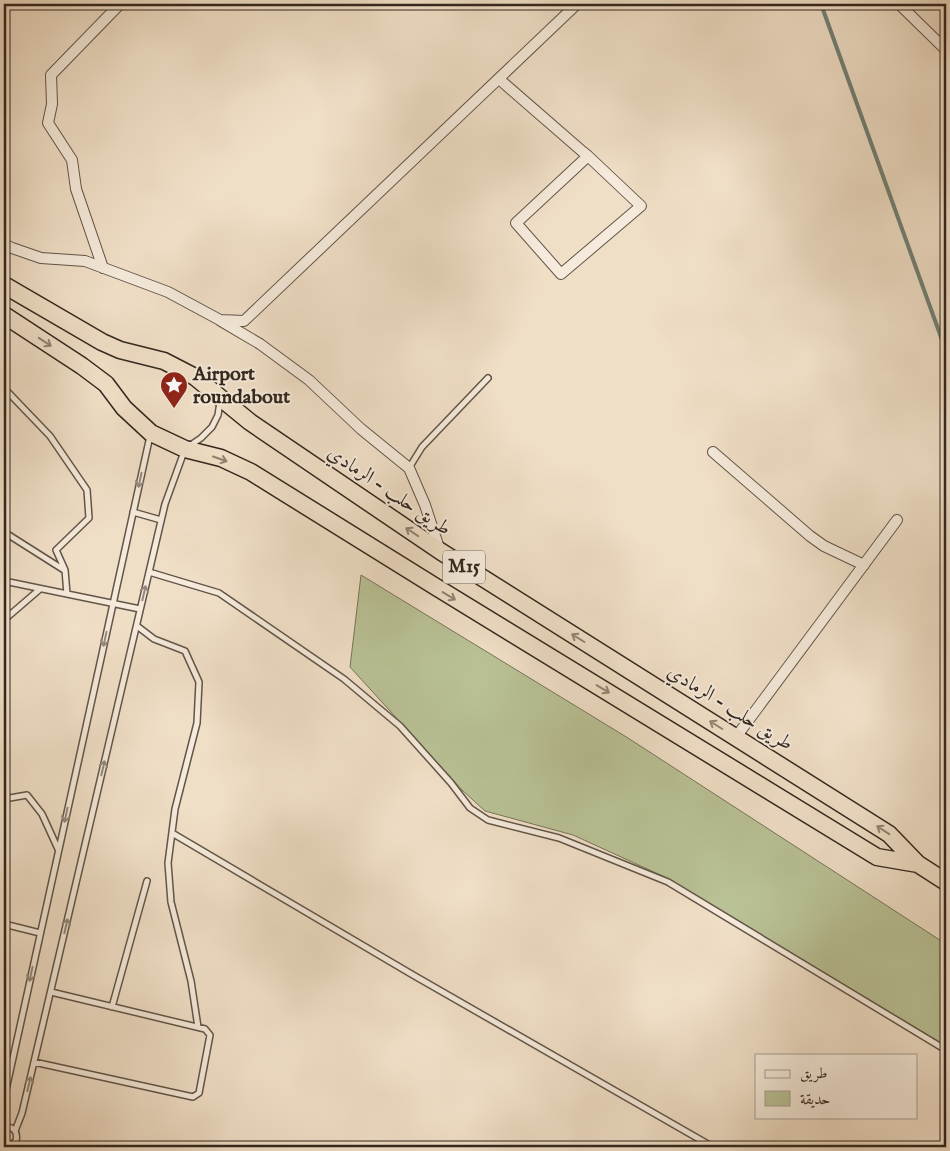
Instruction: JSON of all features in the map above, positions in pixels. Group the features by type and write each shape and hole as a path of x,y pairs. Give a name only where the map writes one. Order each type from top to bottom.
{"highway":[{"name":"طريق حلب - الرمادي","path":"4,285 108,345 120,350 164,361 195,377 250,422 440,551 889,834 918,864 946,882"},
{"name":"طريق حلب - الرمادي","path":"4,315 106,384 124,408 150,433 185,449 221,458 251,472 436,588 877,857 918,864"}],"street":[{"path":"103,268 76,189 72,160 48,123 52,104 51,75 120,4"},
{"path":"220,320 244,321 577,4"},
{"path":"898,4 946,50"},
{"path":"499,80 588,156 642,206 561,274 516,223 588,156"},
{"path":"4,244 41,258 84,261 168,292 260,344 309,380 361,429 409,468 425,505 440,551"},
{"path":"713,452 810,536 824,546 864,565"},
{"path":"736,737 897,520"}],"lane":[{"path":"409,468 422,447 488,378"},
{"path":"4,388 50,436 87,490 89,518 56,550 65,570 67,594"},
{"path":"15,1131 22,1113 165,504 185,449 201,438 212,427 218,415 220,397"},
{"path":"4,1099 150,433"},
{"path":"133,512 161,520"},
{"path":"4,532 65,570"},
{"path":"149,572 219,593 344,679 400,726 451,783 470,808 488,820 560,838 668,882 946,1050"},
{"path":"4,582 140,609"},
{"path":"4,620 40,589"},
{"path":"136,626 154,639 185,651 199,682 197,723 175,809 168,863 171,902 191,981 198,1027"},
{"path":"4,799 27,795 42,814 59,850"},
{"path":"172,834 713,1147"},
{"path":"112,1007 147,881"},
{"path":"4,924 40,933"},
{"path":"34,1062 193,1097 198,1093 210,1035 205,1029 50,992"},
{"path":"4,1127 11,1127 17,1136 16,1142 9,1147"}],"green space":[{"path":"361,575 628,738 946,944 946,1046 667,878 573,835 485,811 462,790 350,667"}],"waterway":[{"path":"821,4 946,351"}],"place":[{"name":"Airport roundabout","path":"174,409"}]}
